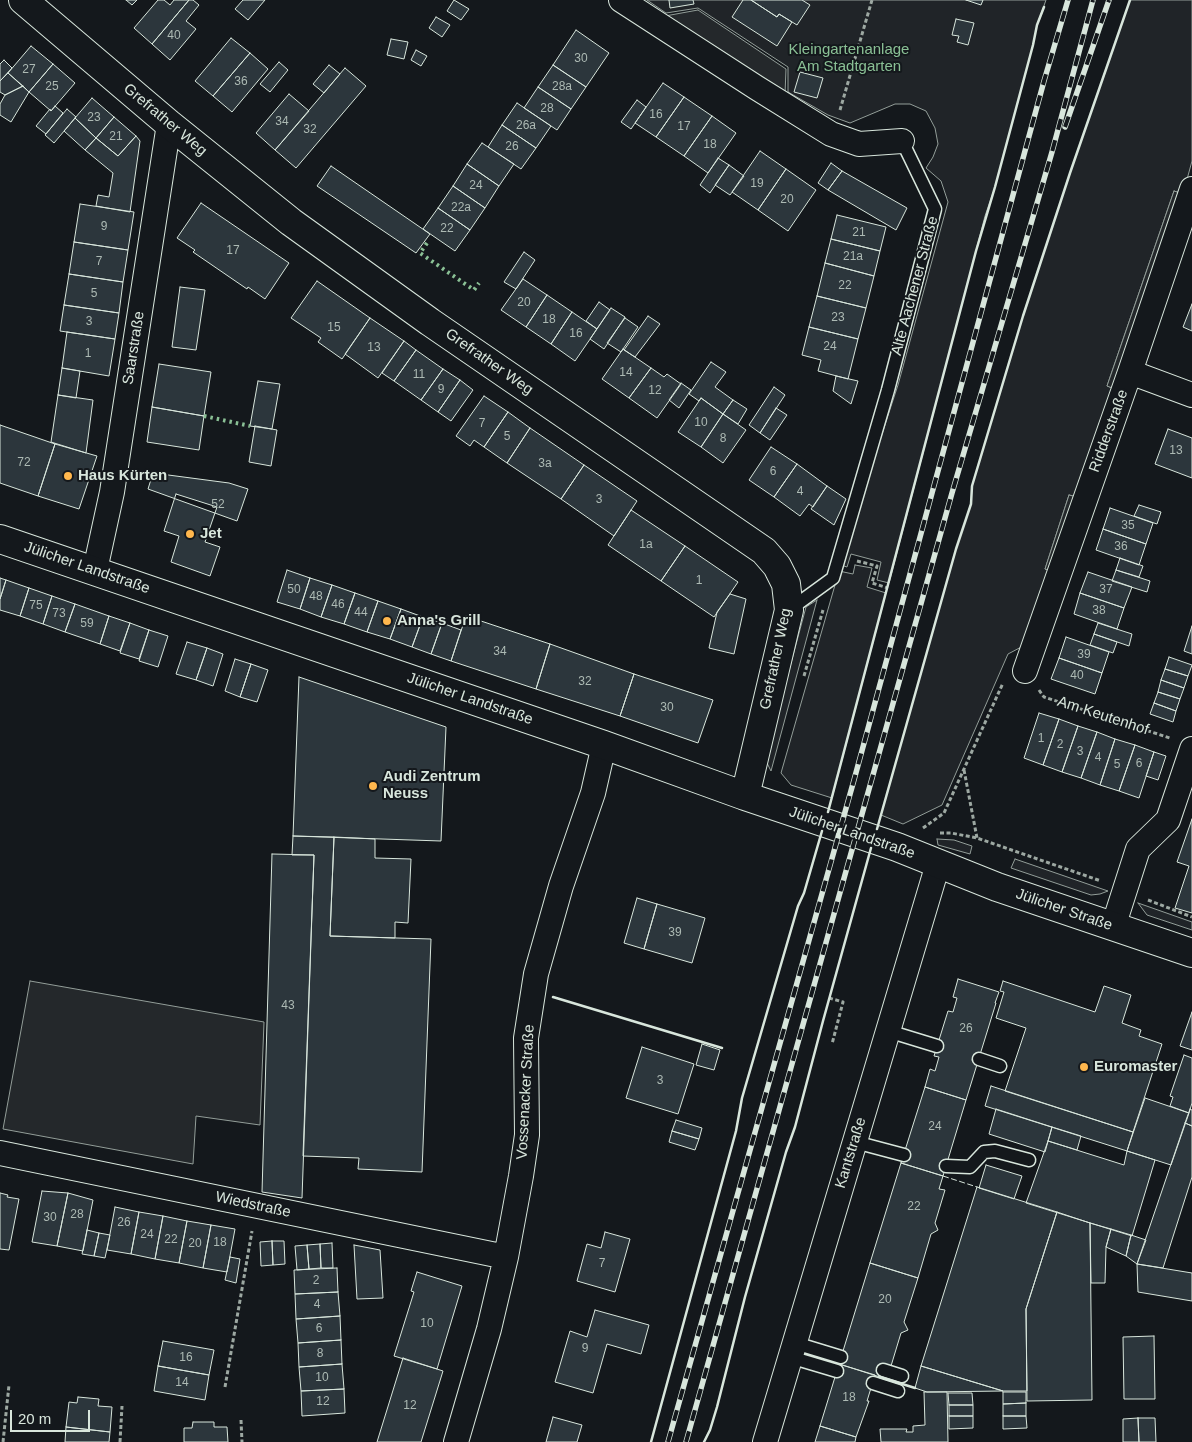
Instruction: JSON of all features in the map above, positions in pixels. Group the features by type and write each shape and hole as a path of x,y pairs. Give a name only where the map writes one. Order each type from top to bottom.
{"main road":[{"name":"Grefrather Weg","path":"23,0 169,124 291,222 430,322 764,551 777,566 786,584 790,610 745,796"},
{"name":"Jülicher Landstraße","path":"0,539 604,745 745,796 897,847 938,864"},
{"name":"Jülicher Straße","path":"938,864 998,887 1192,953"}],"street":[{"name":"Alte Aachener Straße","path":"622,0 831,134 859,144 902,141"},
{"name":"Saarstraße","path":"95,570 112,492 169,124"},
{"name":"Ridderstraße","path":"1025,671 1192,189"},
{"path":"1130,372 1192,395"},
{"path":"1113,927 1138,849 1168,820 1183,744"},
{"name":"Vossenacker Straße","path":"456,1442 489,1329 506,1257 527,1135 526,1038 536,974 561,886 593,794 604,745"},
{"name":"Kantstraße","path":"765,1442 938,864"},
{"name":"Wiedstraße","path":"0,1153 506,1257"}],"lane":[{"name":"Alte Aachener Straße","path":"790,610 833,578 888,390 935,209 902,141"},
{"path":"888,1031 937,1046"},
{"path":"979,1059 1000,1066"},
{"path":"855,1142 904,1155"},
{"path":"946,1166 970,1167 984,1152 995,1151 1029,1160"},
{"path":"793,1350 841,1357"},
{"path":"793,1350 837,1371"},
{"path":"883,1370 902,1376"},
{"path":"873,1383 898,1391"}],"path":[{"path":"831,134 838,117 872,0"},
{"path":"852,560 877,566 872,583 888,588"},
{"path":"916,833 944,813 1005,680 1025,671"},
{"name":"Am Keutenhof","path":"1025,671 1044,697 1183,744"},
{"path":"964,770 977,838"},
{"path":"934,833 951,833 977,838 1125,889 1192,917"},
{"path":"829,998 843,1002 832,1044"},
{"path":"225,1387 257,1206"},
{"path":"3,1442 9,1385"},
{"path":"120,1442 122,1406"},
{"path":"241,1420 242,1442"}],"green space":[{"name":"Kleingartenanlage Am Stadtgarten","path":"647,0 1046,0 1037,25 995,187 985,216 889,583 877,580 881,562 851,554 847,567 841,565 898,385 948,202 941,181 926,168 938,144 935,128 926,111 910,104 895,104 850,123 828,115 788,92 788,67 698,8 666,13"},
{"path":"1130,0 1192,0 1192,161 1183,194 1174,191 1107,386 1115,389 1077,497 1069,495 1045,569 1053,572 1027,644 1008,654 942,805 903,824 881,815 956,549 971,504 972,486 1023,316"},
{"path":"855,565 872,568 867,587 886,593 832,798 791,785 781,773 839,571 853,574"},
{"path":"817,600 771,771 767,763 767,753 806,607"},
{"path":"937,839 954,840 972,846 970,854 938,845"},
{"path":"1015,859 1108,891 1091,895 1011,868"},
{"path":"1138,903 1192,922 1192,930 1147,915"}],"shaded area":[{"path":"698,10 786,69 785,94 665,16"},
{"path":"1174,191 1183,194 1115,389 1107,386"},
{"path":"1069,495 1077,497 1053,572 1045,569"},
{"path":"30,981 264,1022 260,1125 196,1116 193,1164 3,1129"}],"building":[{"path":"126,0 137,0 132,5"},
{"path":"158,0 164,0 170,5 174,0 189,0 152,44 134,28"},
{"path":"189,0 193,0 199,5 186,21 196,29 170,60 152,44"},
{"path":"243,0 265,0 248,20 235,9"},
{"path":"454,0 469,9 461,20 447,11"},
{"path":"669,0 693,0 694,4 670,8"},
{"path":"743,0 751,0 777,17 779,14 792,22 777,46 732,17"},
{"path":"751,0 802,0 810,5 797,25 779,14 777,17"},
{"path":"966,0 983,0 981,5"},
{"path":"436,17 450,25 442,37 429,28"},
{"path":"956,19 974,23 968,45 957,42 959,36 952,35"},
{"path":"576,30 609,53 586,87 553,65"},
{"path":"231,38 250,53 213,96 195,81"},
{"path":"391,39 408,42 404,59 387,55"},
{"path":"31,46 53,64 29,92 8,73"},
{"path":"416,50 427,56 421,66 411,60"},
{"path":"250,53 268,69 232,112 213,96"},
{"path":"4,60 12,68 0,81 0,64"},
{"path":"279,62 288,70 270,92 260,84"},
{"path":"53,64 75,83 51,111 29,92"},
{"path":"329,65 340,74 324,93 313,84"},
{"path":"553,65 586,87 571,109 538,87"},
{"path":"345,68 366,86 296,168 275,150"},
{"path":"800,72 823,78 817,98 794,92"},
{"path":"8,73 23,86 5,95 0,92 0,81"},
{"path":"663,83 684,97 656,137 635,123"},
{"path":"23,86 29,92 11,122 0,115 0,104 5,95"},
{"path":"538,87 571,109 557,130 524,108"},
{"path":"289,94 309,111 275,150 256,133"},
{"path":"684,97 712,116 684,156 656,137"},
{"path":"92,98 114,117 96,138 75,118"},
{"path":"637,100 646,107 631,129 621,122"},
{"path":"517,103 551,126 536,148 502,125"},
{"path":"55,106 63,113 46,134 36,126 50,109 51,111"},
{"path":"67,109 76,117 54,143 45,135"},
{"path":"712,116 736,133 708,173 684,156"},
{"path":"114,117 136,136 118,156 96,138"},
{"path":"75,118 96,138 85,150 64,131"},
{"path":"502,125 536,148 521,169 488,147"},
{"path":"136,136 140,141 130,212 96,206 98,195 109,197 113,173 85,150 96,138 118,156"},
{"path":"482,143 514,164 499,186 467,164"},
{"path":"760,151 786,169 758,210 732,192"},
{"path":"718,158 729,165 710,193 700,185"},
{"path":"831,163 842,171 828,190 818,183"},
{"path":"467,164 499,186 485,208 453,186"},
{"path":"729,165 744,176 730,195 715,185"},
{"path":"331,166 430,234 416,253 317,186"},
{"path":"786,169 816,190 788,231 758,210"},
{"path":"842,171 907,208 896,230 828,190"},
{"path":"453,186 485,208 470,230 438,208"},
{"path":"201,203 289,263 265,299 193,252 195,250 177,238"},
{"path":"80,204 134,212 128,250 74,242"},
{"path":"438,208 470,230 455,251 423,229"},
{"path":"837,215 886,227 880,251 831,239"},
{"path":"831,239 880,251 874,276 825,263"},
{"path":"74,242 128,250 123,282 69,274"},
{"path":"524,252 535,260 516,289 504,282"},
{"path":"825,263 874,276 866,308 817,296"},
{"path":"69,274 123,282 119,313 64,305"},
{"path":"523,279 547,295 526,327 501,310"},
{"path":"317,281 370,318 342,359 318,342 321,338 291,318"},
{"path":"180,287 205,290 196,350 172,347"},
{"path":"547,295 572,312 551,344 526,327"},
{"path":"817,296 866,308 858,339 809,327"},
{"path":"599,302 610,310 597,329 586,321"},
{"path":"1192,304 1192,331 1183,327"},
{"path":"64,305 119,313 115,339 60,331"},
{"path":"611,308 625,317 604,349 590,339"},
{"path":"572,312 597,329 575,361 551,344"},
{"path":"648,316 660,324 635,357 624,350"},
{"path":"370,318 404,341 378,378 345,354"},
{"path":"625,318 638,327 621,352 607,343"},
{"path":"809,327 858,339 848,379 818,371 821,360 802,355"},
{"path":"67,332 115,339 109,376 62,368"},
{"path":"404,341 416,350 394,381 382,373"},
{"path":"623,349 651,368 629,398 602,379"},
{"path":"416,350 443,369 421,400 394,381"},
{"path":"711,362 726,372 715,387 733,400 723,414 701,398 699,401 689,394"},
{"path":"159,364 211,372 204,416 152,407"},
{"path":"62,368 80,371 76,398 58,395"},
{"path":"651,368 664,377 667,374 681,384 657,418 629,398"},
{"path":"443,369 460,380 438,412 421,400"},
{"path":"836,376 858,381 851,404 833,391"},
{"path":"460,380 473,390 451,421 438,412"},
{"path":"258,381 280,384 272,429 250,426"},
{"path":"681,383 691,390 679,408 669,400"},
{"path":"774,387 785,395 760,433 749,425"},
{"path":"58,395 93,400 86,453 51,442"},
{"path":"484,396 508,412 484,447 474,440 470,446 456,436"},
{"path":"701,398 723,414 701,447 678,432"},
{"path":"733,400 747,409 738,424 723,414"},
{"path":"152,407 204,416 199,450 147,442"},
{"path":"776,408 787,415 770,440 760,433"},
{"path":"508,412 530,428 507,463 484,447"},
{"path":"723,414 746,430 723,463 701,447"},
{"path":"0,425 55,444 38,496 0,483"},
{"path":"255,426 277,430 271,466 249,462"},
{"path":"530,428 584,465 561,499 507,463"},
{"path":"1168,429 1192,438 1192,478 1155,464"},
{"name":"Haus Kürten","path":"55,444 97,456 79,509 38,496"},
{"path":"771,447 797,464 774,497 749,480"},
{"path":"797,464 827,486 813,507 809,504 800,516 774,497"},
{"path":"584,465 637,501 614,536 561,499"},
{"path":"153,473 229,483 248,489 237,521 148,489"},
{"path":"827,486 846,499 834,525 811,509"},
{"path":"176,494 217,507 205,542 220,547 210,576 171,562 179,536 164,531"},
{"path":"1139,505 1161,512 1157,524 1134,516"},
{"path":"1110,508 1153,523 1146,544 1103,529"},
{"path":"631,510 685,546 661,581 608,545"},
{"path":"1103,529 1146,544 1139,565 1096,550"},
{"path":"685,546 738,582 714,617 661,581"},
{"path":"1120,558 1143,566 1139,577 1116,570"},
{"path":"287,570 310,578 300,609 277,602"},
{"path":"1116,570 1150,581 1147,592 1112,581"},
{"path":"1088,572 1132,587 1124,608 1080,593"},
{"path":"0,578 6,580 0,599"},
{"path":"310,578 332,585 321,617 300,609"},
{"path":"6,580 29,588 20,616 0,610 0,599"},
{"path":"332,585 355,593 344,624 321,617"},
{"path":"29,588 52,596 43,624 20,616"},
{"path":"355,593 378,601 367,632 344,624"},
{"path":"1080,593 1124,608 1117,629 1074,614"},
{"path":"730,594 746,599 734,654 709,648 717,612"},
{"path":"52,596 75,604 65,632 43,624"},
{"path":"378,601 401,609 390,639 367,632"},
{"path":"75,604 109,616 100,644 65,632"},
{"path":"401,609 423,617 412,647 390,639"},
{"path":"109,616 130,623 120,651 100,644"},
{"path":"466,616 550,644 536,689 451,661"},
{"path":"423,617 442,623 431,654 412,647"},
{"path":"130,623 149,630 139,659 120,653"},
{"path":"442,623 461,630 451,661 431,654"},
{"path":"1098,623 1132,634 1129,646 1094,634"},
{"path":"1192,626 1192,654 1184,651"},
{"path":"149,630 168,636 158,667 139,661"},
{"path":"1094,634 1117,642 1113,653 1090,645"},
{"path":"1066,637 1109,652 1102,673 1059,658"},
{"path":"187,642 207,648 196,680 176,674"},
{"path":"550,644 634,674 620,716 536,689"},
{"path":"207,648 223,654 213,686 196,680"},
{"path":"1169,657 1192,665 1188,676 1165,669"},
{"path":"1059,658 1102,673 1095,694 1051,679"},
{"path":"235,659 251,664 240,697 225,691"},
{"path":"251,664 268,670 257,702 240,697"},
{"path":"1165,669 1188,676 1184,688 1161,680"},
{"path":"634,674 713,700 698,743 620,716"},
{"path":"299,677 446,727 441,841 293,836"},
{"path":"1161,680 1184,688 1180,699 1158,692"},
{"path":"1158,692 1180,699 1176,711 1154,703"},
{"path":"1154,703 1176,711 1173,722 1150,714"},
{"path":"1039,713 1059,719 1043,765 1024,758"},
{"path":"1059,719 1078,726 1062,772 1043,765"},
{"path":"1078,726 1097,732 1081,778 1062,772"},
{"path":"1097,732 1115,739 1100,785 1081,778"},
{"path":"1115,739 1135,745 1119,791 1100,785"},
{"path":"1135,745 1154,752 1139,798 1119,791"},
{"path":"1154,752 1166,756 1158,780 1146,776"},
{"path":"1192,819 1192,913 1175,908 1189,866 1177,862"},
{"path":"293,836 334,837 330,936 431,939 422,1172 358,1169 359,1158 303,1156 314,855 292,855"},
{"path":"334,837 375,839 375,858 411,859 408,923 395,922 395,938 330,936"},
{"path":"272,854 314,855 302,1198 262,1192"},
{"path":"637,898 657,904 644,949 624,943"},
{"path":"657,904 705,918 692,963 644,949"},
{"path":"958,979 999,992 966,1100 925,1087 930,1069 935,1071 939,1057 934,1056 948,1011 953,1012 957,998 953,997"},
{"name":"Euromaster","path":"1003,981 1095,1012 1104,986 1131,995 1122,1023 1141,1030 1139,1036 1162,1044 1133,1132 1005,1091 1026,1028 996,1018 1004,992 1000,991"},
{"path":"1192,1012 1192,1050 1180,1046"},
{"path":"702,1044 720,1050 714,1070 696,1065"},
{"path":"642,1047 694,1064 678,1114 626,1098"},
{"path":"1184,1055 1192,1058 1192,1103 1189,1113 1170,1106 1173,1097 1170,1096"},
{"path":"991,1086 1133,1132 1127,1151 985,1106"},
{"path":"925,1087 966,1100 943,1176 901,1163"},
{"path":"1145,1098 1189,1113 1171,1165 1127,1151"},
{"path":"996,1109 1052,1127 1045,1152 989,1134"},
{"path":"1190,1109 1192,1110 1192,1126 1185,1123"},
{"path":"676,1120 702,1128 699,1139 672,1131"},
{"path":"1185,1123 1192,1126 1192,1177 1163,1268 1137,1264"},
{"path":"1052,1127 1081,1136 1077,1150 1048,1141"},
{"path":"672,1131 699,1139 695,1150 669,1142"},
{"path":"1048,1141 1124,1165 1127,1151 1155,1160 1132,1236 1026,1203"},
{"path":"901,1163 943,1176 939,1189 945,1190 935,1223 938,1230 931,1234 918,1278 870,1263"},
{"path":"986,1165 1022,1176 1014,1199 979,1188"},
{"path":"977,1187 1057,1212 1026,1309 1027,1391 1003,1391 921,1366"},
{"path":"42,1191 68,1193 57,1246 32,1242"},
{"path":"0,1193 8,1195 7,1197 19,1199 9,1250 0,1249"},
{"path":"68,1193 93,1200 83,1251 57,1246"},
{"path":"115,1207 139,1212 131,1254 107,1250"},
{"path":"139,1212 163,1216 155,1259 131,1254"},
{"path":"1057,1212 1090,1223 1092,1400 1027,1401 1026,1309"},
{"path":"163,1216 187,1221 179,1263 155,1259"},
{"path":"187,1221 211,1225 203,1268 179,1263"},
{"path":"1090,1223 1111,1229 1106,1247 1105,1283 1091,1283"},
{"path":"211,1225 235,1229 227,1272 203,1268"},
{"path":"1111,1229 1131,1235 1126,1256 1106,1247"},
{"path":"87,1230 99,1233 94,1256 82,1254"},
{"path":"605,1232 630,1239 615,1292 577,1281 587,1244 601,1248"},
{"path":"99,1233 110,1235 105,1258 94,1256"},
{"path":"1131,1235 1146,1240 1137,1264 1126,1256"},
{"path":"272,1241 284,1241 285,1264 273,1265"},
{"path":"272,1241 273,1265 261,1266 260,1242"},
{"path":"332,1243 333,1268 321,1268 320,1244"},
{"path":"320,1244 321,1268 309,1269 307,1245"},
{"path":"307,1245 309,1269 297,1270 295,1246"},
{"path":"354,1245 380,1250 383,1298 357,1299"},
{"path":"230,1257 240,1259 236,1283 225,1280"},
{"path":"870,1263 918,1278 904,1322 908,1330 901,1333 891,1366 884,1364 880,1377 839,1364"},
{"path":"1137,1264 1192,1273 1192,1301 1138,1292"},
{"path":"337,1268 338,1292 295,1294 294,1270"},
{"path":"417,1272 462,1286 437,1369 394,1356 414,1292 411,1291"},
{"path":"338,1292 340,1316 296,1319 295,1294"},
{"path":"595,1310 649,1325 641,1354 607,1344 593,1393 555,1382 570,1331 587,1337"},
{"path":"340,1316 341,1340 298,1343 296,1319"},
{"path":"1154,1336 1155,1399 1124,1399 1123,1337"},
{"path":"341,1340 342,1364 299,1367 298,1343"},
{"path":"163,1341 214,1350 209,1375 158,1366"},
{"path":"403,1358 443,1371 421,1442 377,1442"},
{"path":"342,1364 344,1389 301,1391 299,1367"},
{"path":"839,1364 875,1375 867,1401 869,1401 856,1437 820,1426"},
{"path":"158,1366 209,1375 205,1400 154,1391"},
{"path":"921,1366 1003,1391 927,1392 915,1388"},
{"path":"344,1389 345,1413 302,1416 301,1391"},
{"path":"924,1392 947,1392 948,1442 881,1442 880,1429 907,1429 906,1432 913,1432 913,1426 925,1425"},
{"path":"1003,1392 1026,1392 1026,1403 1003,1404"},
{"path":"948,1393 972,1393 973,1405 949,1405"},
{"path":"78,1397 99,1399 98,1406 112,1407 110,1432 66,1427 69,1402 77,1403"},
{"path":"1026,1403 1026,1416 1003,1416 1003,1404"},
{"path":"949,1405 973,1405 973,1416 949,1416"},
{"path":"949,1416 973,1416 973,1428 949,1429"},
{"path":"1003,1416 1026,1416 1027,1428 1003,1429"},
{"path":"553,1417 582,1425 577,1442 546,1442"},
{"path":"1138,1418 1155,1418 1156,1442 1139,1442"},
{"path":"1138,1418 1139,1442 1123,1442 1123,1419"},
{"path":"193,1422 214,1422 214,1427 227,1427 228,1442 184,1442 184,1428 192,1428"},
{"path":"820,1426 856,1437 855,1442 815,1442"},
{"path":"66,1427 110,1432 109,1442 65,1442"}],"railway":[{"path":"668,1442 854,780 1044,81 1068,0"},
{"path":"686,1442 952,493 1052,152 1093,0"},
{"path":"1065,127 1109,0"}],"hedge":[{"path":"427,243 420,253 474,290 479,283"},
{"path":"204,416 250,426"}],"fence":[{"path":"943,1176 977,1187"}],"wall":[{"path":"877,829 956,549 971,504 972,486 1023,316 1130,0"},
{"path":"828,812 976,251 995,187 1037,25 1044,7"},
{"path":"651,1442 736,1131 742,1098 822,831"},
{"path":"704,1442 717,1407 745,1297 786,1152 795,1127 871,848"},
{"path":"553,997 722,1048"},
{"path":"880,1377 915,1388"}],"place":[{"name":"Haus Kürten","path":"68,476"},
{"name":"Jet","path":"190,534"},
{"name":"Anna's Grill","path":"387,621"},
{"name":"Audi Zentrum Neuss","path":"373,786"},
{"name":"Euromaster","path":"1084,1067"}]}
